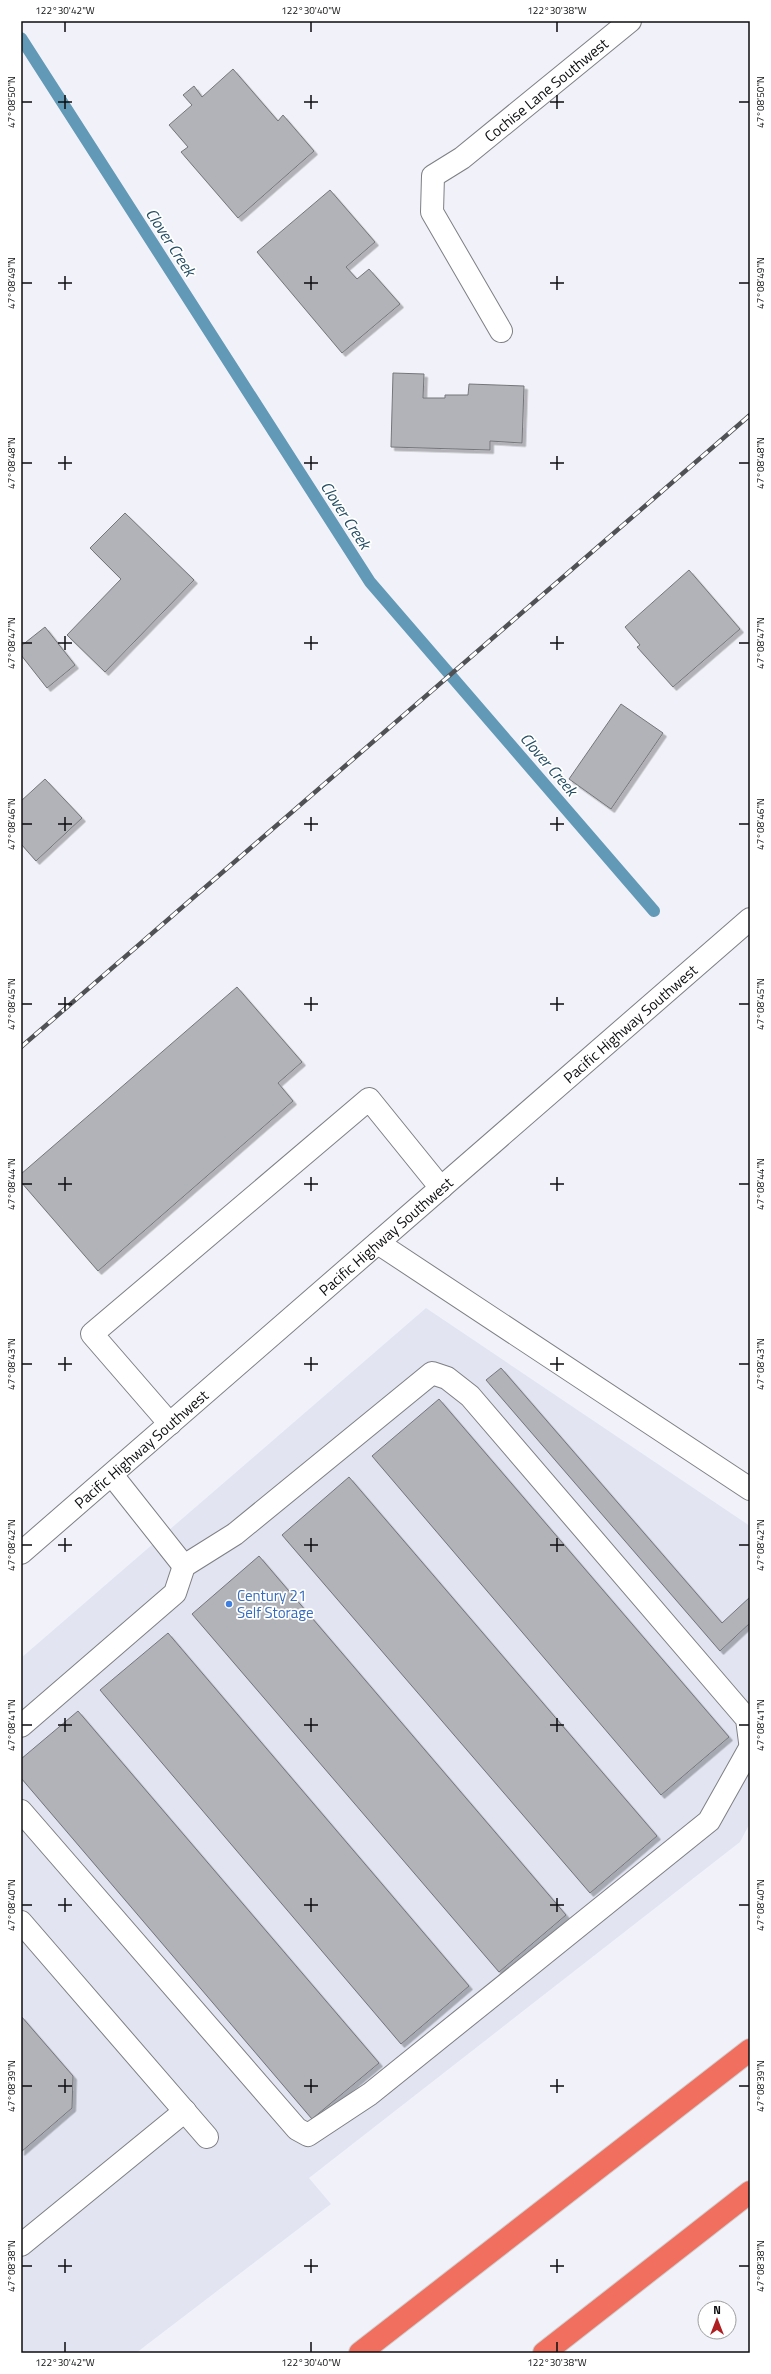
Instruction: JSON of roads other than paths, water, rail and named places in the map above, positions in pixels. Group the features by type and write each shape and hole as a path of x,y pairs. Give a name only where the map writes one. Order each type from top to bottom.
{"highway":[{"path":"591,2172 750,2035"},
{"path":"360,2353 591,2172 750,2050"},
{"path":"544,2353 750,2192"},
{"path":"654,2267 750,2199"}],"street":[{"name":"Cochise Lane Southwest","path":"501,331 432,212 433,176 462,158 630,21"},
{"name":"Pacific Highway Southwest","path":"21,1553 750,919"},
{"path":"170,1424 92,1334 369,1100 441,1188"},
{"path":"378,1243 750,1489"},
{"path":"21,1726 175,1593 184,1566 235,1534 432,1373 447,1378 470,1396 747,1719 750,1742"},
{"path":"112,1475 184,1566"},
{"path":"21,1811 297,2129 308,2135 370,2094 710,1821 750,1748"},
{"path":"21,1922 207,2137"},
{"path":"21,2245 185,2111"}],"waterway":[{"name":"Clover Creek","path":"21,38 370,582 654,911"}],"railway":[{"path":"21,1047 750,415"}],"place":[{"name":"Century 21 Self Storage","path":"229,1604"}]}
